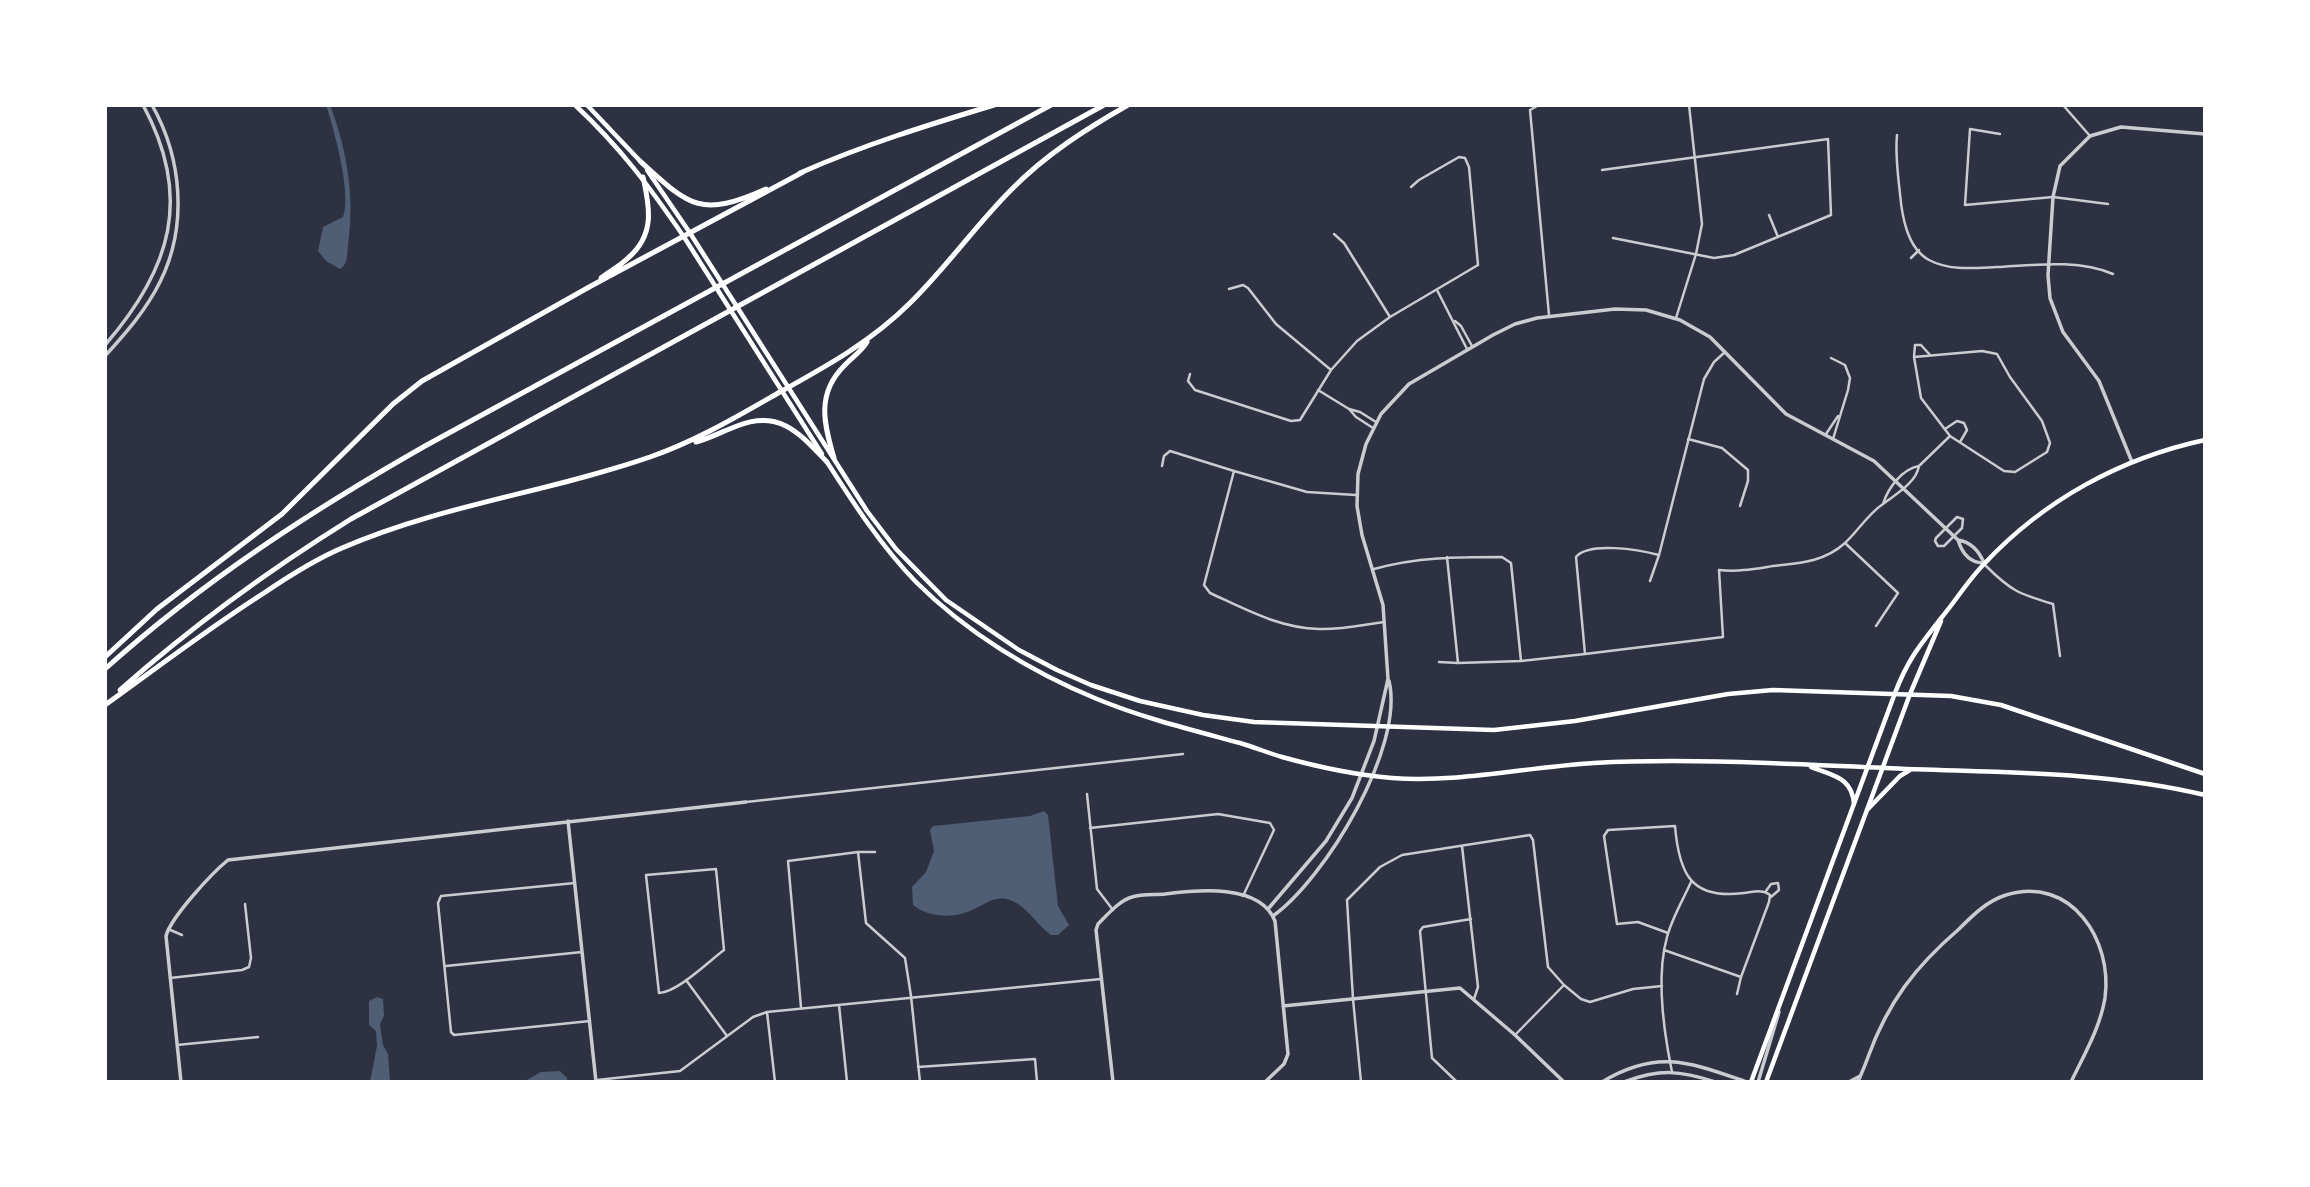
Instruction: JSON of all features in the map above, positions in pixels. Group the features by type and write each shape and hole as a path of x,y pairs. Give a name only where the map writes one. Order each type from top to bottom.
{"highway":[{"path":"640,161 673,192 694,203 705,206 733,202 835,157 994,105"},
{"path":"105,669 237,563 336,497 1051,105"},
{"path":"105,704 210,616 280,565 351,519 1104,105"},
{"path":"676,447 700,437 781,392 869,339 911,303 980,224 1033,170 1088,128 1128,105"},
{"path":"105,657 157,609 282,514 407,393 454,362 803,172"},
{"path":"591,286 629,258 646,236 650,216 643,177"},
{"path":"834,458 824,423 824,400 842,367 862,350 869,339"},
{"path":"105,704 246,604 313,562 342,548 423,519 578,478 711,438 754,421 768,421 791,427 827,462"}],"main road":[{"path":"575,105 643,177 872,530 916,581 950,612 1021,662 1079,691 1143,716 1283,758 1372,776 1401,779 1461,778 1590,764 1648,761 1867,767 2107,778 2205,795"},
{"path":"587,105 640,161 691,233 877,525 917,572 946,600 981,625 1057,670 1124,696 1203,715 1254,722 1387,728 1476,730 1530,727 1728,694 1773,690 1965,698 2001,705 2205,774"},
{"path":"1749,1082 1895,693 1912,656 1926,634 1984,563 2056,503 2089,482 2132,462 2205,440"},
{"path":"1766,1082 1910,694 1942,617"},
{"path":"1807,765 1848,784 1853,792 1854,804"},
{"path":"1867,810 1900,776 1916,769"}],"street":[{"path":"105,345 136,305 154,276 162,256 169,224 167,168 155,128 143,105"},
{"path":"105,356 148,302 160,282 172,250 178,215 176,170 168,139 152,105"},
{"path":"1539,105 1530,110 1549,315"},
{"path":"1676,318 1696,254 1702,224 1689,105"},
{"path":"2063,105 2090,136"},
{"path":"2132,462 2099,381 2069,342 2056,317 2049,288 2053,197 2060,166 2090,136 2121,127 2205,134"},
{"path":"2000,134 1970,129 1965,205 2053,197 2108,204"},
{"path":"1897,135 1902,214 1908,233 1927,259 1964,269 2049,264 2101,269 2113,274"},
{"path":"1602,170 1828,139 1831,215 1734,255 1714,258 1612,239"},
{"path":"1190,374 1188,381 1195,390 1295,422 1304,416 1331,370 1357,341 1390,317 1478,265 1465,158 1459,157 1411,187"},
{"path":"1769,215 1779,237"},
{"path":"1334,234 1344,243 1390,317"},
{"path":"1911,258 1919,250"},
{"path":"1229,289 1243,285 1248,288 1276,324 1331,370"},
{"path":"1437,290 1472,346"},
{"path":"1273,916 1294,898 1340,839 1372,776 1387,728 1391,707 1386,621 1374,569 1359,524 1356,495 1361,459 1373,428 1394,398 1409,384 1511,326 1549,315 1632,309 1653,311 1676,318 1705,334 1777,407 1796,420 1874,461 1956,538 1970,561 1984,563"},
{"path":"1453,318 1456,330 1467,349"},
{"path":"1914,357 1982,351 1997,354 2042,421 2050,443 2047,452 2015,472 2004,471 1950,436 1921,398 1914,357 1915,345 1921,345 1930,355"},
{"path":"1650,581 1704,379 1714,362 1725,352"},
{"path":"1831,358 1845,365 1850,378 1833,439"},
{"path":"1318,390 1377,422"},
{"path":"1349,409 1373,428"},
{"path":"1826,435 1840,414"},
{"path":"1945,429 1957,421 1964,423 1968,430 1960,442"},
{"path":"1883,504 1896,481 1913,467 1919,466 1950,436"},
{"path":"1688,439 1722,448 1748,470 1748,481 1740,506"},
{"path":"1162,466 1164,456 1170,451 1307,492 1356,495"},
{"path":"1439,662 1521,661 1723,637 1719,570 1743,572 1807,563 1821,558 1845,543 1883,504 1903,489 1918,473 1919,466"},
{"path":"1234,471 1204,580 1207,592 1269,620 1292,626 1325,629 1386,621"},
{"path":"1957,517 1962,519 1962,528 1956,538 1944,546 1936,544 1936,538 1957,517"},
{"path":"1956,538 1966,541 1980,552 1984,563 2014,591 2031,599 2053,604 2060,656"},
{"path":"1845,543 1898,593 1876,626"},
{"path":"1585,654 1577,555 1584,551 1620,548 1659,555"},
{"path":"1374,569 1403,562 1447,557 1502,557 1510,560 1521,661"},
{"path":"1447,557 1458,663"},
{"path":"1268,909 1337,827 1363,774 1388,679"},
{"path":"181,1082 169,978 166,940 168,929 206,882 228,860 1183,754"},
{"path":"1087,794 1097,889 1113,910"},
{"path":"1090,828 1214,814 1270,823 1274,830 1243,896"},
{"path":"568,821 596,1081 680,1072 754,1017 767,1012 1101,979"},
{"path":"1668,933 1638,922 1617,924 1604,836 1608,830 1675,827 1679,856 1691,881 1704,892 1734,895 1766,891 1771,884 1778,884 1779,890 1770,897 1737,994"},
{"path":"1361,1082 1347,898 1380,867 1402,855 1530,835 1533,840 1548,967 1564,985 1581,999 1590,1002 1633,989 1662,985"},
{"path":"1462,846 1478,987 1474,999"},
{"path":"858,852 865,921 905,958 920,1082"},
{"path":"801,1008 788,861 875,852"},
{"path":"716,869 724,950 686,980 665,993 659,993 646,875 716,869"},
{"path":"1672,1072 1662,985 1664,950 1668,933 1691,881"},
{"path":"575,883 441,896 438,903 451,1032 454,1035 590,1021"},
{"path":"1113,1082 1096,927 1113,910 1132,897 1199,890 1243,896 1258,901 1273,916 1288,1054 1284,1063 1265,1082"},
{"path":"1766,891 1770,897"},
{"path":"1858,1082 1880,1026 1893,1001 1911,976 1941,944 1981,909 2008,895 2031,892 2048,895 2079,912 2091,927 2102,955 2106,986 2103,1006 2095,1033 2071,1082"},
{"path":"169,978 249,967 251,958 245,904"},
{"path":"1457,1082 1432,1058 1420,929 1471,919"},
{"path":"168,929 182,935"},
{"path":"1664,950 1741,977"},
{"path":"445,966 582,952"},
{"path":"686,980 727,1036"},
{"path":"1515,1035 1564,985"},
{"path":"1283,1006 1460,988 1564,1082"},
{"path":"1758,1082 1785,989"},
{"path":"839,1005 847,1082"},
{"path":"767,1012 775,1082"},
{"path":"177,1045 258,1037"},
{"path":"918,1067 1035,1059 1037,1082"},
{"path":"1602,1082 1628,1069 1670,1060 1693,1064 1749,1082"},
{"path":"1624,1082 1649,1074 1672,1072 1693,1074 1715,1082"},
{"path":"666,1074 667,1082"},
{"path":"1849,1082 1860,1076"}],"water":[{"path":"326,105 330,105 341,139 350,191 347,255 340,269 326,261 318,251 323,227 343,217 345,207 344,178"},
{"path":"1044,811 1048,815 1058,906 1069,925 1058,935 1051,935 1022,907 1010,900 995,899 951,916 927,913 913,905 912,887 926,872 934,851 930,830 933,826 1030,816"},
{"path":"377,997 383,999 384,1016 380,1024 383,1045 388,1054 390,1082 370,1082 377,1046 376,1031 369,1025 369,1001"},
{"path":"560,1071 567,1078 567,1082 523,1082 541,1072"}]}
